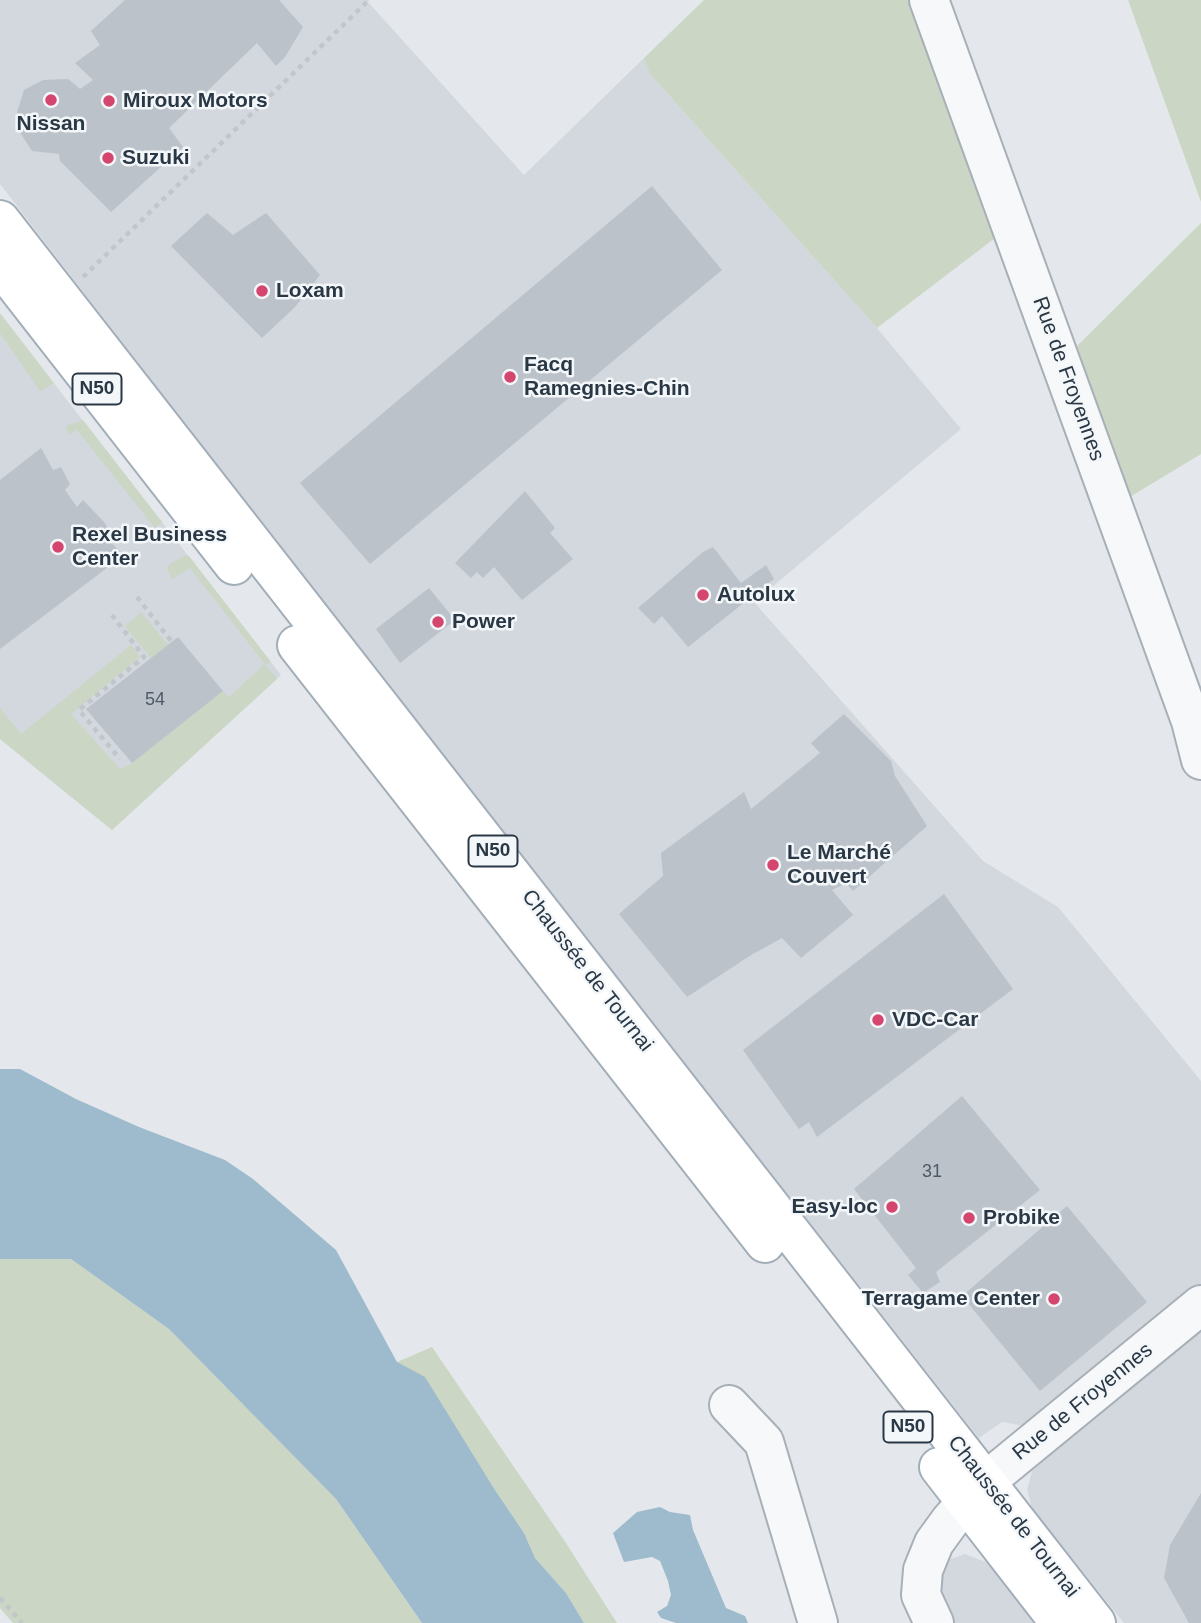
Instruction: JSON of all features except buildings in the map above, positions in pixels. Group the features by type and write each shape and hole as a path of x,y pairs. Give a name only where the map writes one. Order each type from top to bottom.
{"main road":[{"name":"Chaussée de Tournai","path":"0,220 976,1492 1060,1623"},
{"name":"Chaussée de Tournai","path":"0,265 976,1492 1096,1623"}],"street":[{"name":"Rue de Froyennes","path":"929,0 1182,695 1201,760"},
{"name":"Rue de Froyennes","path":"923,1618 923,1570 934,1543 976,1492 1201,1305"},
{"path":"729,1405 764,1442 818,1623"}],"path":[{"path":"61,298 369,0"},
{"path":"137,597 172,642"},
{"path":"112,615 144,657 79,710 120,759"},
{"path":"0,1598 22,1623"}],"shaded area":[{"path":"0,0 369,0 524,175 644,58 650,74 877,328 961,429 754,602 983,861 1058,907 1201,1081 1201,1292 1036,1428 1002,1422 979,1438 353,641 0,184"},
{"path":"0,314 281,675 112,830 0,739"},
{"path":"1201,1326 1201,1623 1124,1623 1032,1508 1027,1490 1032,1471"},
{"path":"965,1554 988,1563 1034,1623 952,1623 934,1610 942,1562"}],"green space":[{"path":"704,0 912,0 999,235 877,328 650,74 644,58"},
{"path":"1128,0 1201,0 1201,202"},
{"path":"1201,223 1201,454 1128,498 1077,346"},
{"path":"0,313 54,383 40,391 0,333"},
{"path":"83,420 162,522 155,528 77,430 69,434 67,425"},
{"path":"189,556 271,662 266,665 277,679 112,830 0,739 0,708 21,734 131,645 140,657 71,714 120,769 132,763 223,691 229,697 265,664 190,568 172,579 167,569 170,564"},
{"path":"141,612 168,645 151,658 125,626"},
{"path":"0,1259 71,1259 169,1329 336,1499 422,1623 13,1623 0,1608"},
{"path":"432,1347 566,1543 617,1623 584,1623 566,1593 535,1558 524,1533 493,1487 397,1362"}],"water":[{"path":"0,1069 20,1069 76,1099 139,1127 225,1160 253,1179 336,1250 397,1362 425,1377 524,1533 535,1558 566,1593 584,1623 422,1623 336,1499 169,1329 71,1259 0,1259"},
{"path":"660,1507 670,1512 690,1515 693,1530 726,1608 745,1616 748,1623 676,1623 661,1618 657,1612 667,1606 671,1595 660,1561 652,1557 624,1562 613,1533 637,1512"}],"place":[{"name":"Nissan","path":"51,100"},
{"name":"Miroux Motors","path":"109,101"},
{"name":"Suzuki","path":"108,158"},
{"name":"Loxam","path":"262,291"},
{"name":"Facq Ramegnies-Chin","path":"510,377"},
{"name":"Rexel Business Center","path":"58,547"},
{"name":"Autolux","path":"703,595"},
{"name":"Power","path":"438,622"},
{"name":"Le Marché Couvert","path":"773,865"},
{"name":"VDC-Car","path":"878,1020"},
{"name":"Easy-loc","path":"892,1207"},
{"name":"Probike","path":"969,1218"},
{"name":"Terragame Center","path":"1054,1299"}]}
